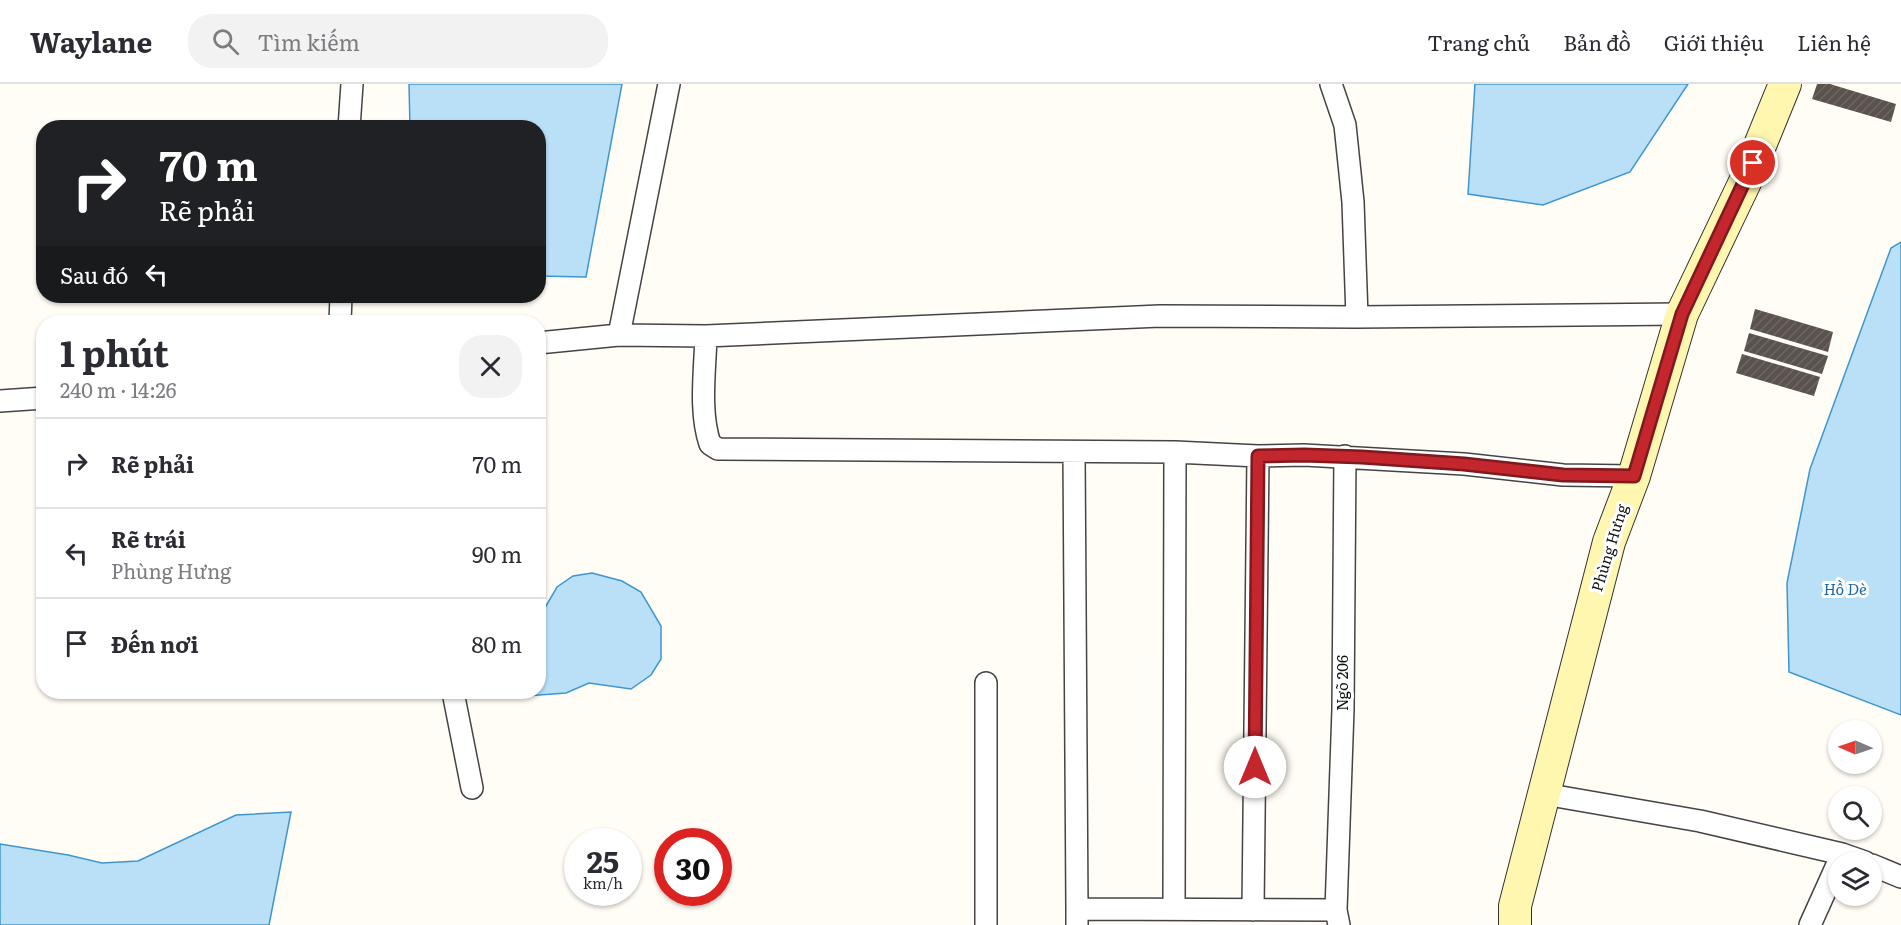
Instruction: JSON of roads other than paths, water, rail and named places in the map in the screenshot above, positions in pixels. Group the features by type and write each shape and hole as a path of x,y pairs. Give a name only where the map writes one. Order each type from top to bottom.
{"street":[{"path":"350,120 352,84"},
{"path":"619,335 669,84"},
{"path":"1331,84 1345,125 1353,202 1358,317"},
{"name":"Phùng Hưng","path":"1515,925 1515,906 1609,542 1634,476 1682,314 1745,182 1785,84"},
{"path":"546,342 619,335 706,336 1160,316 1682,314"},
{"path":"706,336 704,413 706,433 710,444 718,449 1175,452 1258,456 1345,456 1464,464 1563,475 1634,476"},
{"path":"0,401 36,399"},
{"path":"1074,452 1077,917 1174,909 1253,910 1338,918"},
{"path":"1174,909 1175,452"},
{"path":"1253,910 1258,456"},
{"name":"Ngõ 206","path":"1338,918 1343,709 1345,456"},
{"path":"986,683 986,925"},
{"path":"454,699 472,788"},
{"path":"1544,794 1700,821 1833,852"},
{"path":"1882,869 1901,877"},
{"path":"1810,925 1828,885"}],"water":[{"path":"409,84 622,84 586,277 546,276 546,120 410,120"},
{"path":"1475,84 1688,84 1630,172 1543,205 1468,194"},
{"name":"Hồ Dè","path":"1901,242 1901,715 1789,672 1787,583 1810,469 1891,248"},
{"path":"592,573 622,581 641,592 661,626 661,659 651,675 631,689 589,683 566,693 546,694 546,606 557,587 573,576"},
{"path":"291,812 269,925 0,925 0,844 102,863 138,861 236,815"}]}
